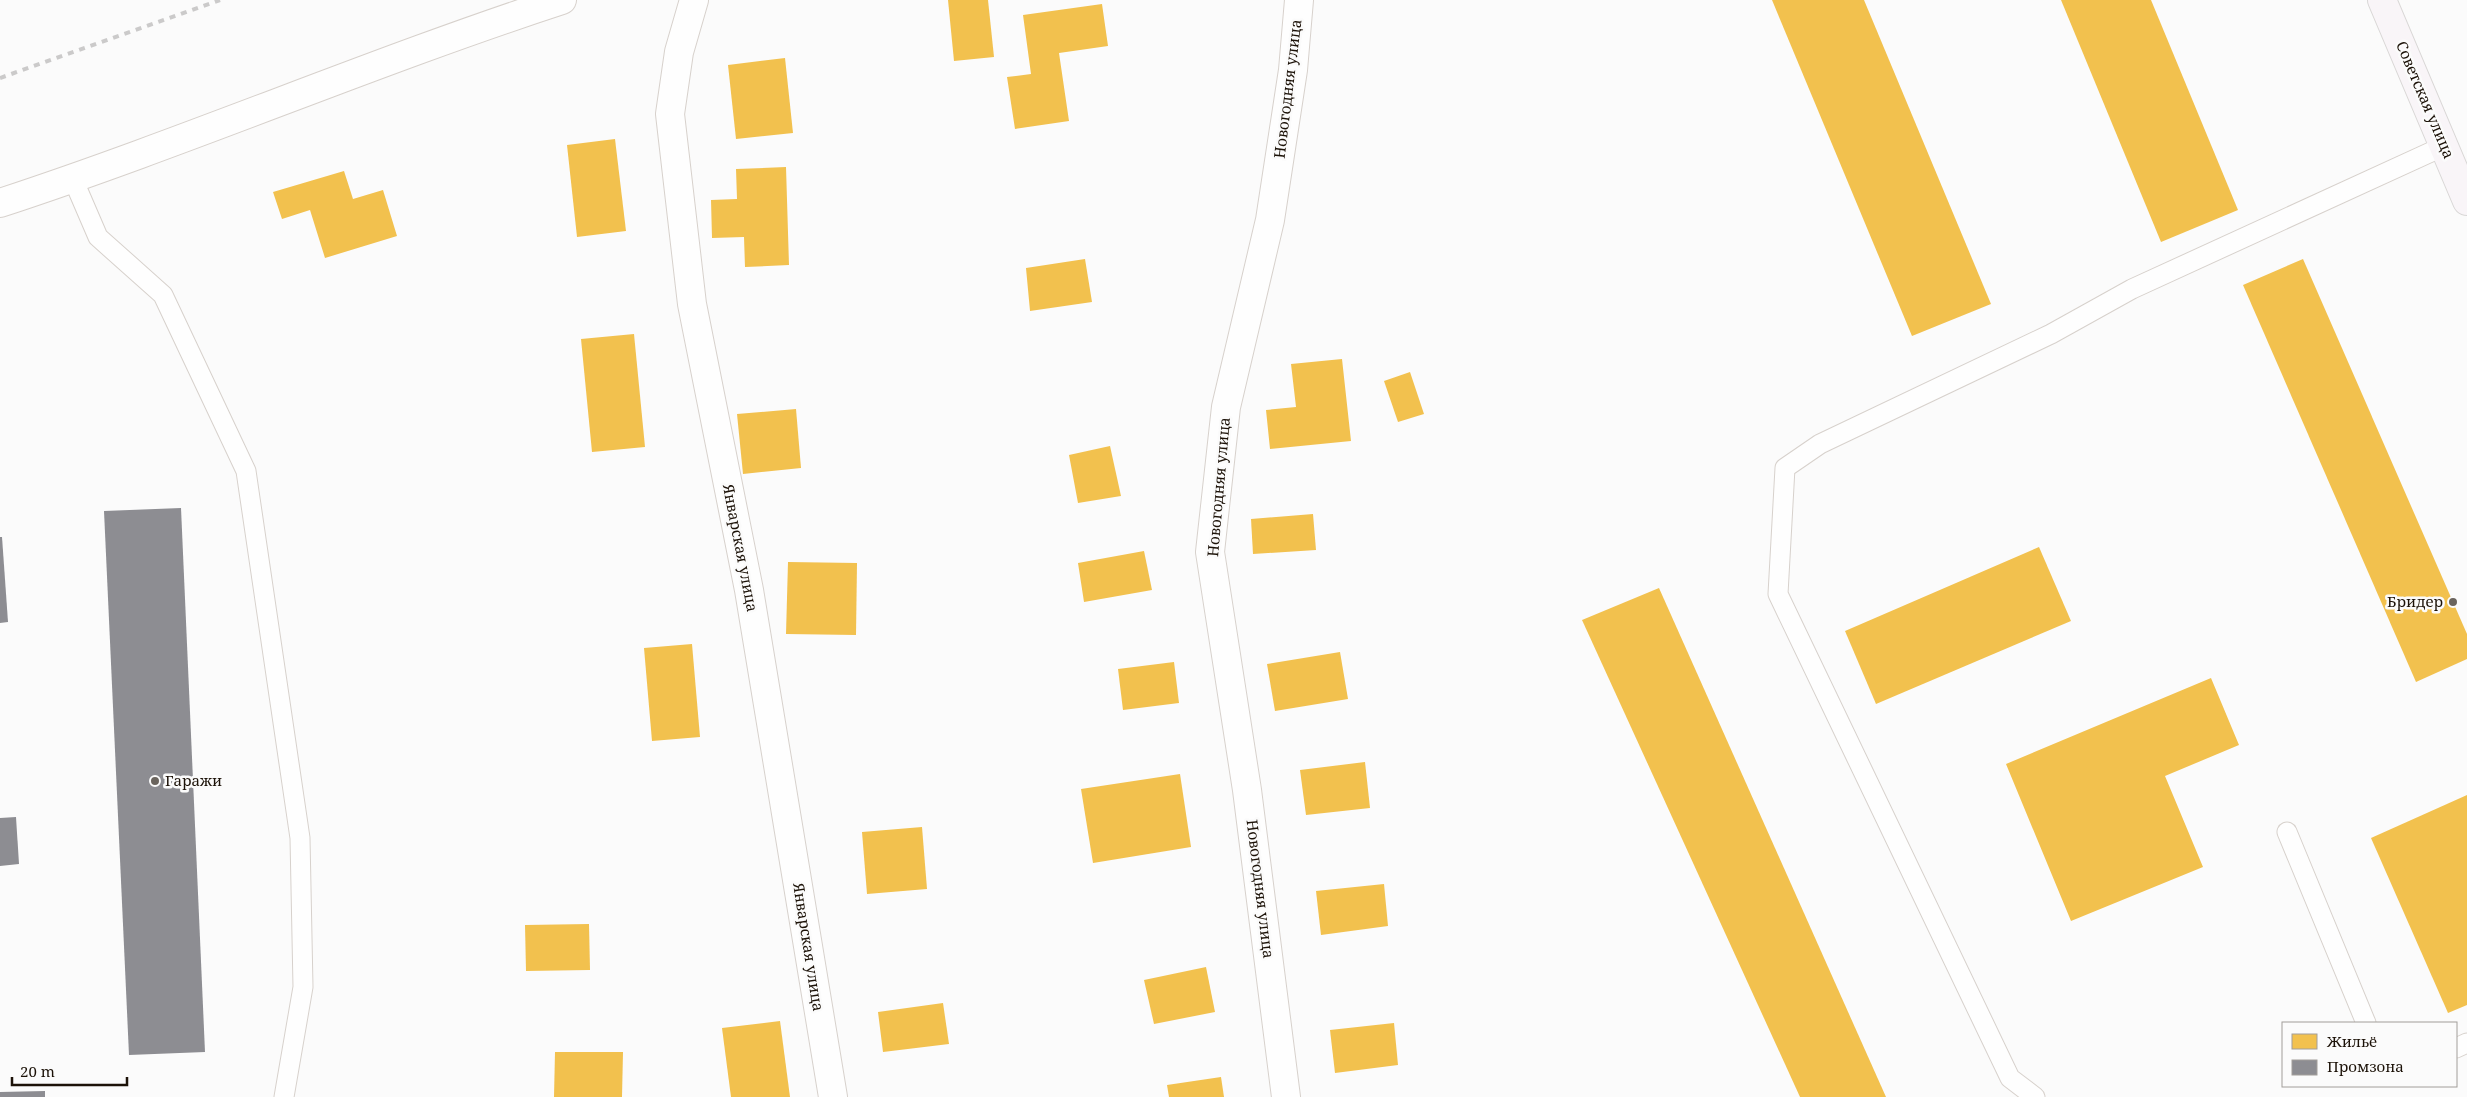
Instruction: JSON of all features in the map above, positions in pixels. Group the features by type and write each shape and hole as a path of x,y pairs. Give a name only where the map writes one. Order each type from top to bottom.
{"main road":[{"name":"Советская улица","path":"2382,0 2467,201"}],"street":[{"path":"0,203 73,179 476,28 562,0"},
{"name":"Январская улица","path":"694,0 679,52 670,114 692,304 749,590 833,1097"},
{"name":"Новогодняя улица","path":"1286,1097 1247,790 1210,552 1226,407 1270,220 1293,70 1299,0"}],"lane":[{"path":"2036,1097 2010,1078 1778,594 1785,468 1820,444 2052,334 2132,289 2444,146"},
{"path":"73,179 98,237 163,295 246,471 300,838 303,987 284,1097"},
{"path":"2287,832 2366,1022"}],"building: Жильё":[{"path":"948,0 988,0 994,57 954,61"},
{"path":"1772,0 1864,0 1991,304 1912,336"},
{"path":"2061,0 2151,0 2238,210 2161,242"},
{"path":"1102,4 1108,46 1059,53 1069,121 1015,129 1007,77 1031,74 1023,15"},
{"path":"785,58 793,133 736,139 728,65"},
{"path":"615,139 626,231 577,237 567,145"},
{"path":"786,167 789,265 745,267 744,237 712,238 711,200 737,199 736,169"},
{"path":"344,171 353,199 383,190 397,236 325,258 310,210 282,219 273,192"},
{"path":"1085,259 1092,302 1030,311 1026,268"},
{"path":"2303,259 2467,634 2467,659 2416,682 2243,285"},
{"path":"634,334 645,447 592,452 581,339"},
{"path":"1342,359 1351,441 1270,449 1266,410 1296,407 1291,364"},
{"path":"1410,372 1424,414 1398,422 1384,381"},
{"path":"796,409 801,468 743,474 737,414"},
{"path":"1110,446 1121,496 1078,503 1069,455"},
{"path":"1313,514 1316,550 1253,554 1251,519"},
{"path":"2039,547 2071,621 1876,704 1845,631"},
{"path":"1144,551 1152,590 1084,602 1078,563"},
{"path":"788,562 857,563 856,635 786,634"},
{"path":"1659,588 1886,1097 1800,1097 1582,620"},
{"path":"692,644 700,737 652,741 644,648"},
{"path":"1340,652 1348,699 1275,711 1267,664"},
{"path":"1174,662 1179,703 1123,710 1118,669"},
{"path":"2211,678 2239,745 2165,776 2203,867 2071,921 2006,764"},
{"path":"1365,762 1370,808 1306,815 1300,770"},
{"path":"1180,774 1191,847 1093,863 1081,789"},
{"path":"2467,795 2467,1005 2448,1013 2371,838"},
{"path":"922,827 927,889 867,894 862,832"},
{"path":"1384,884 1388,926 1321,935 1316,891"},
{"path":"589,924 590,970 526,971 525,925"},
{"path":"1206,967 1215,1012 1154,1024 1144,980"},
{"path":"943,1003 949,1044 883,1052 878,1012"},
{"path":"780,1021 790,1097 731,1097 722,1028"},
{"path":"1394,1023 1398,1065 1335,1073 1330,1030"},
{"path":"555,1052 623,1052 622,1097 554,1097"},
{"path":"1221,1077 1224,1097 1169,1097 1167,1085"}],"building: Промзона":[{"name":"Гаражи","path":"181,508 205,1052 129,1055 104,511"},
{"path":"0,537 2,537 8,622 0,623"},
{"path":"16,817 19,864 0,866 0,818"},
{"path":"45,1091 45,1097 0,1097 0,1092"}],"railway":[{"path":"0,78 220,0"}],"place":[{"name":"Бридер","path":"2453,602"},
{"name":"Гаражи","path":"155,781"}]}
